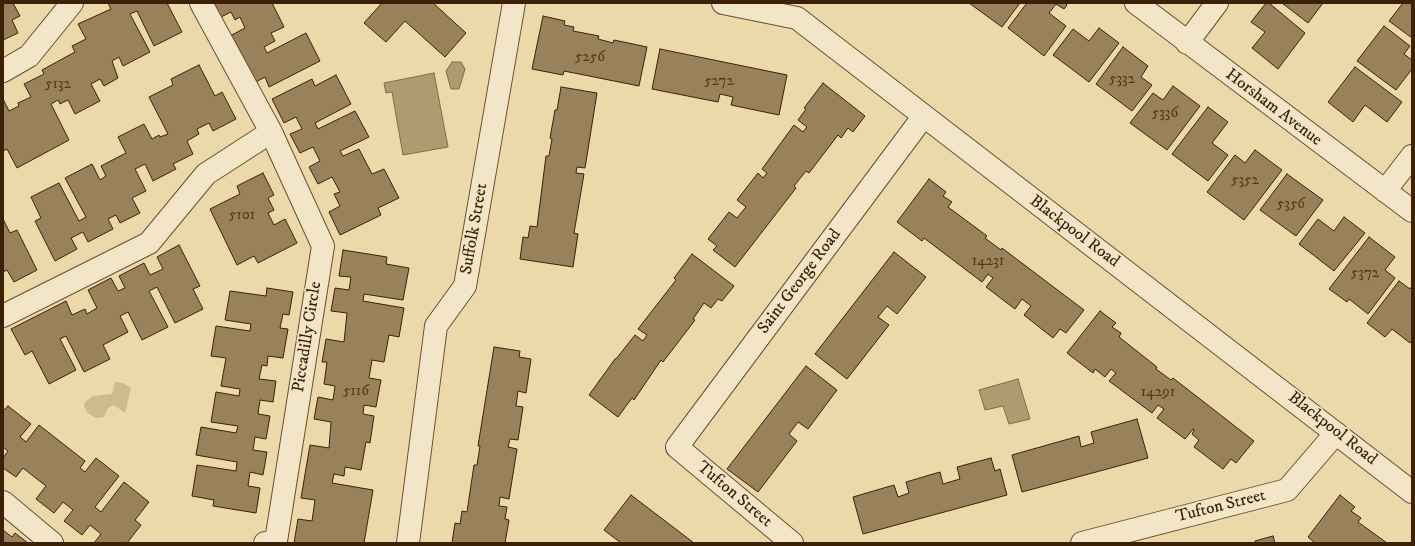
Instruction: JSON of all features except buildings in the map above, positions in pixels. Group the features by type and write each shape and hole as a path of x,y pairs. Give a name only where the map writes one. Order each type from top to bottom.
{"street":[{"path":"3,71 29,56 72,3"},
{"name":"Piccadilly Circle","path":"202,3 271,132 323,246 276,540 265,543"},
{"name":"Suffolk Street","path":"408,543 436,326 465,286 514,3"},
{"name":"Blackpool Road","path":"723,3 797,18 923,117 1412,492"},
{"name":"Horsham Avenue","path":"1136,3 1187,43 1412,211"},
{"path":"1187,43 1217,3"},
{"name":"Saint George Road","path":"677,447 923,117"},
{"path":"3,316 149,243 206,174 271,132"},
{"path":"1385,191 1412,156"},
{"name":"Tufton Street","path":"1082,543 1287,490 1336,433"},
{"name":"Tufton Street","path":"677,447 792,543"},
{"path":"3,502 52,543"}],"shaded area":[{"path":"452,62 461,62 465,69 459,89 451,89 446,71"},
{"path":"434,73 448,147 403,155 392,92 386,93 384,83"},
{"path":"1018,379 1030,419 1009,424 1003,406 985,410 979,390"},
{"path":"115,382 123,383 131,388 125,413 114,405 108,408 104,417 96,418 87,413 84,406 85,402 93,396 112,394"}]}
